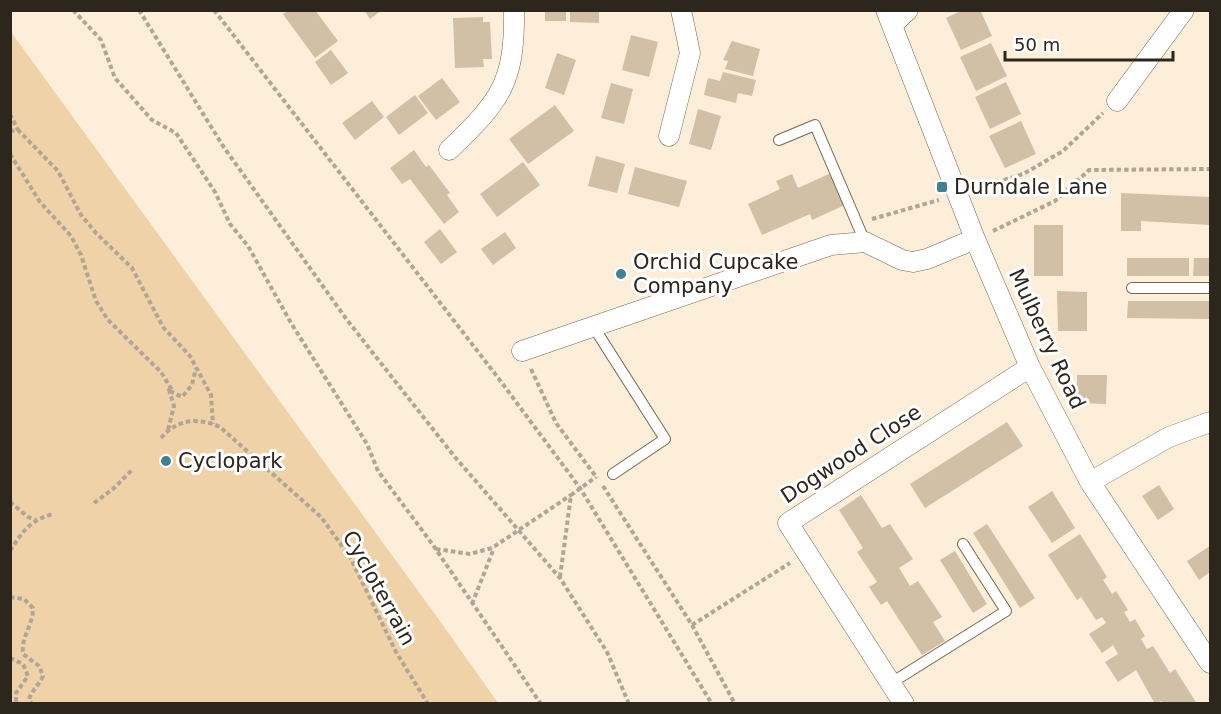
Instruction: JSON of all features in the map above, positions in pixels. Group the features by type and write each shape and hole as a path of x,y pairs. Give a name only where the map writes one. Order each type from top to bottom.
{"street":[{"path":"449,150 483,117 502,91 512,63 514,10"},
{"path":"669,136 690,53 681,10"},
{"path":"1117,101 1184,10"},
{"name":"Mulberry Road","path":"896,15 975,239 1030,367 1090,482 1210,663"},
{"path":"522,351 861,233 902,260 913,262 927,259 975,239"},
{"name":"Dogwood Close","path":"904,704 788,523 1030,367"},
{"path":"1090,482 1169,437 1210,422"}],"lane":[{"path":"779,140 815,125 861,233"},
{"path":"1132,288 1210,288"},
{"path":"593,326 665,439 613,474"},
{"path":"891,683 1006,611 963,544"}],"path":[{"path":"73,10 101,40 115,78 152,120 176,133 215,192 230,224 248,246 291,323 367,444 378,471 435,549 541,704"},
{"path":"139,10 223,146 347,320 461,464 560,578 607,652 629,704"},
{"path":"214,10 500,380 580,488 712,704"},
{"path":"861,233 958,194 1023,174 1063,151 1117,101"},
{"path":"10,114 18,130 58,171 81,215 132,268 163,327 190,356 211,395 213,424 186,421 168,430 161,438"},
{"path":"10,131 18,130"},
{"path":"10,154 40,202 71,236 81,255 96,301 108,320 161,372 172,390 169,390 174,406 168,430"},
{"path":"975,239 1055,201 1089,170 1210,169"},
{"path":"522,351 556,423 596,477 692,625 735,704"},
{"path":"169,390 182,397 187,393 195,376 196,367"},
{"name":"Cycloterrain","path":"213,424 225,430 321,517 350,557 396,652 428,704"},
{"path":"94,503 110,492 133,469"},
{"path":"435,549 470,554 493,548 521,531 596,477"},
{"path":"560,578 571,495"},
{"path":"10,502 28,517 36,520"},
{"path":"10,551 25,529 36,520 53,514"},
{"path":"472,604 493,548"},
{"path":"692,625 807,552"},
{"path":"10,597 24,598 33,608 31,627 22,645 23,654 39,666 43,676 38,687 31,693 29,699 32,704"},
{"path":"10,658 23,664 28,676 16,693 16,704"}],"shaded area":[{"name":"Cyclopark","path":"11,32 445,628 498,703 11,703"}],"building":[{"path":"289,10 315,10 338,41 315,58 283,14"},
{"path":"364,10 382,10 370,19"},
{"path":"545,10 566,10 566,21 545,21"},
{"path":"570,10 599,10 599,23 570,22"},
{"path":"963,10 980,10 992,36 961,50 946,18"},
{"path":"483,17 483,22 490,22 492,59 483,59 484,67 455,68 453,18"},
{"path":"631,35 658,42 649,77 622,70"},
{"path":"732,41 760,49 753,76 725,69 728,61 723,60"},
{"path":"991,43 1007,76 976,91 960,57"},
{"path":"331,50 348,73 331,85 315,62"},
{"path":"557,53 576,60 564,95 545,88"},
{"path":"723,72 756,80 752,96 738,93 736,103 704,95 708,78 720,81"},
{"path":"442,78 460,102 436,120 418,96"},
{"path":"1006,82 1021,114 990,129 975,97"},
{"path":"611,83 633,89 624,124 601,118"},
{"path":"415,95 428,113 399,135 386,117"},
{"path":"372,101 384,117 355,140 342,123"},
{"path":"555,105 574,131 528,164 509,139"},
{"path":"698,109 721,116 711,150 689,144"},
{"path":"1021,121 1036,154 1005,168 989,136"},
{"path":"414,150 426,167 429,165 450,193 447,195 459,212 444,224 410,179 402,184 390,168"},
{"path":"596,156 625,164 617,193 588,186"},
{"path":"523,162 540,185 497,217 480,194"},
{"path":"635,167 687,181 679,207 628,194"},
{"path":"831,173 845,205 812,220 810,214 762,235 748,204 780,189 776,181 792,174 798,188"},
{"path":"1121,193 1210,197 1210,225 1141,221 1141,231 1121,231"},
{"path":"1034,225 1063,225 1063,276 1034,276"},
{"path":"440,229 457,252 441,264 424,242"},
{"path":"505,232 516,248 493,265 481,249"},
{"path":"1127,258 1189,258 1189,276 1127,276"},
{"path":"1194,258 1210,258 1210,276 1193,276"},
{"path":"1057,291 1087,292 1087,331 1058,331"},
{"path":"1128,301 1210,301 1210,319 1127,318"},
{"path":"1077,375 1107,375 1106,404 1077,403"},
{"path":"1007,422 1023,446 925,508 910,484"},
{"path":"1159,485 1174,509 1158,520 1142,496"},
{"path":"1052,491 1075,528 1052,543 1028,507"},
{"path":"861,495 882,528 890,524 913,559 899,568 910,586 918,581 942,617 933,622 945,641 922,655 887,601 881,605 869,587 877,582 857,552 863,548 839,510"},
{"path":"987,524 1035,598 1020,608 973,533"},
{"path":"1080,534 1107,577 1103,580 1112,594 1116,591 1128,610 1124,612 1130,622 1135,619 1145,636 1141,639 1147,649 1153,646 1170,673 1175,669 1197,704 1163,704 1162,701 1155,704 1136,670 1118,682 1105,662 1118,654 1113,645 1102,653 1089,634 1106,623 1102,617 1096,620 1081,597 1077,600 1048,555"},
{"path":"1210,546 1210,572 1199,580 1187,561"},
{"path":"955,551 987,604 973,613 940,560"}],"place":[{"name":"Durndale Lane","path":"942,187"},
{"name":"Orchid Cupcake Company","path":"621,274"},
{"name":"Cyclopark","path":"166,461"}]}
